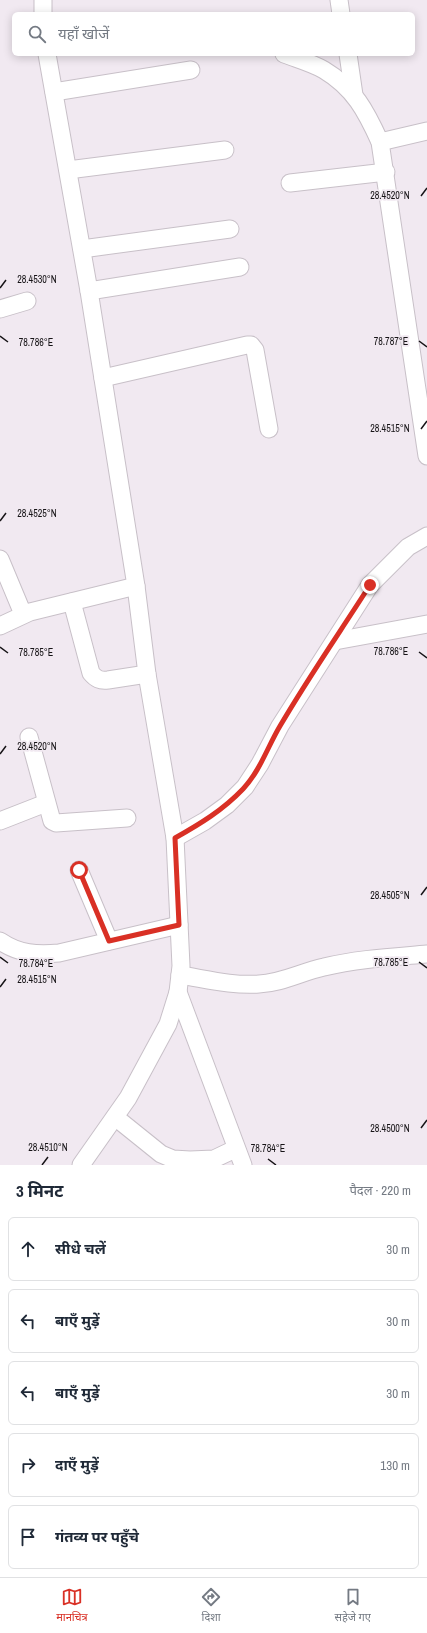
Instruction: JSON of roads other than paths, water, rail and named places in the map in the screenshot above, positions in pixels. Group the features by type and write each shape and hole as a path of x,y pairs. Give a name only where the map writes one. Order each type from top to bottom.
{"street":[{"path":"42,0 44,12"},
{"path":"339,0 341,12"},
{"path":"47,56 89,291 136,586 147,674 175,838 179,925 180,975 178,992 168,1024 128,1098 81,1165"},
{"path":"289,56 323,69 341,82 365,109 380,142 386,172 427,456"},
{"path":"348,56 354,95"},
{"path":"54,92 191,70"},
{"path":"380,142 427,131"},
{"path":"68,170 225,150"},
{"path":"290,183 386,172"},
{"path":"82,250 230,229"},
{"path":"89,291 240,267"},
{"path":"0,309 27,301"},
{"path":"103,378 247,345 251,346 256,350 269,429"},
{"path":"175,838 205,821 227,805 245,787 260,764 280,726 370,585 408,546 427,536"},
{"path":"0,559 23,614"},
{"path":"0,626 23,614 136,586"},
{"path":"72,602 91,673 95,678 101,681 147,674"},
{"path":"335,641 427,624"},
{"path":"29,737 52,821 56,823 127,818"},
{"path":"0,821 46,803"},
{"path":"79,870 109,941"},
{"path":"0,941 22,952 41,955 59,953 179,925"},
{"path":"180,975 238,985 260,984 281,981 324,967 349,962 427,954"},
{"path":"178,992 235,1149 243,1165"},
{"path":"115,1117 161,1154 173,1159 214,1159 235,1149"}]}
